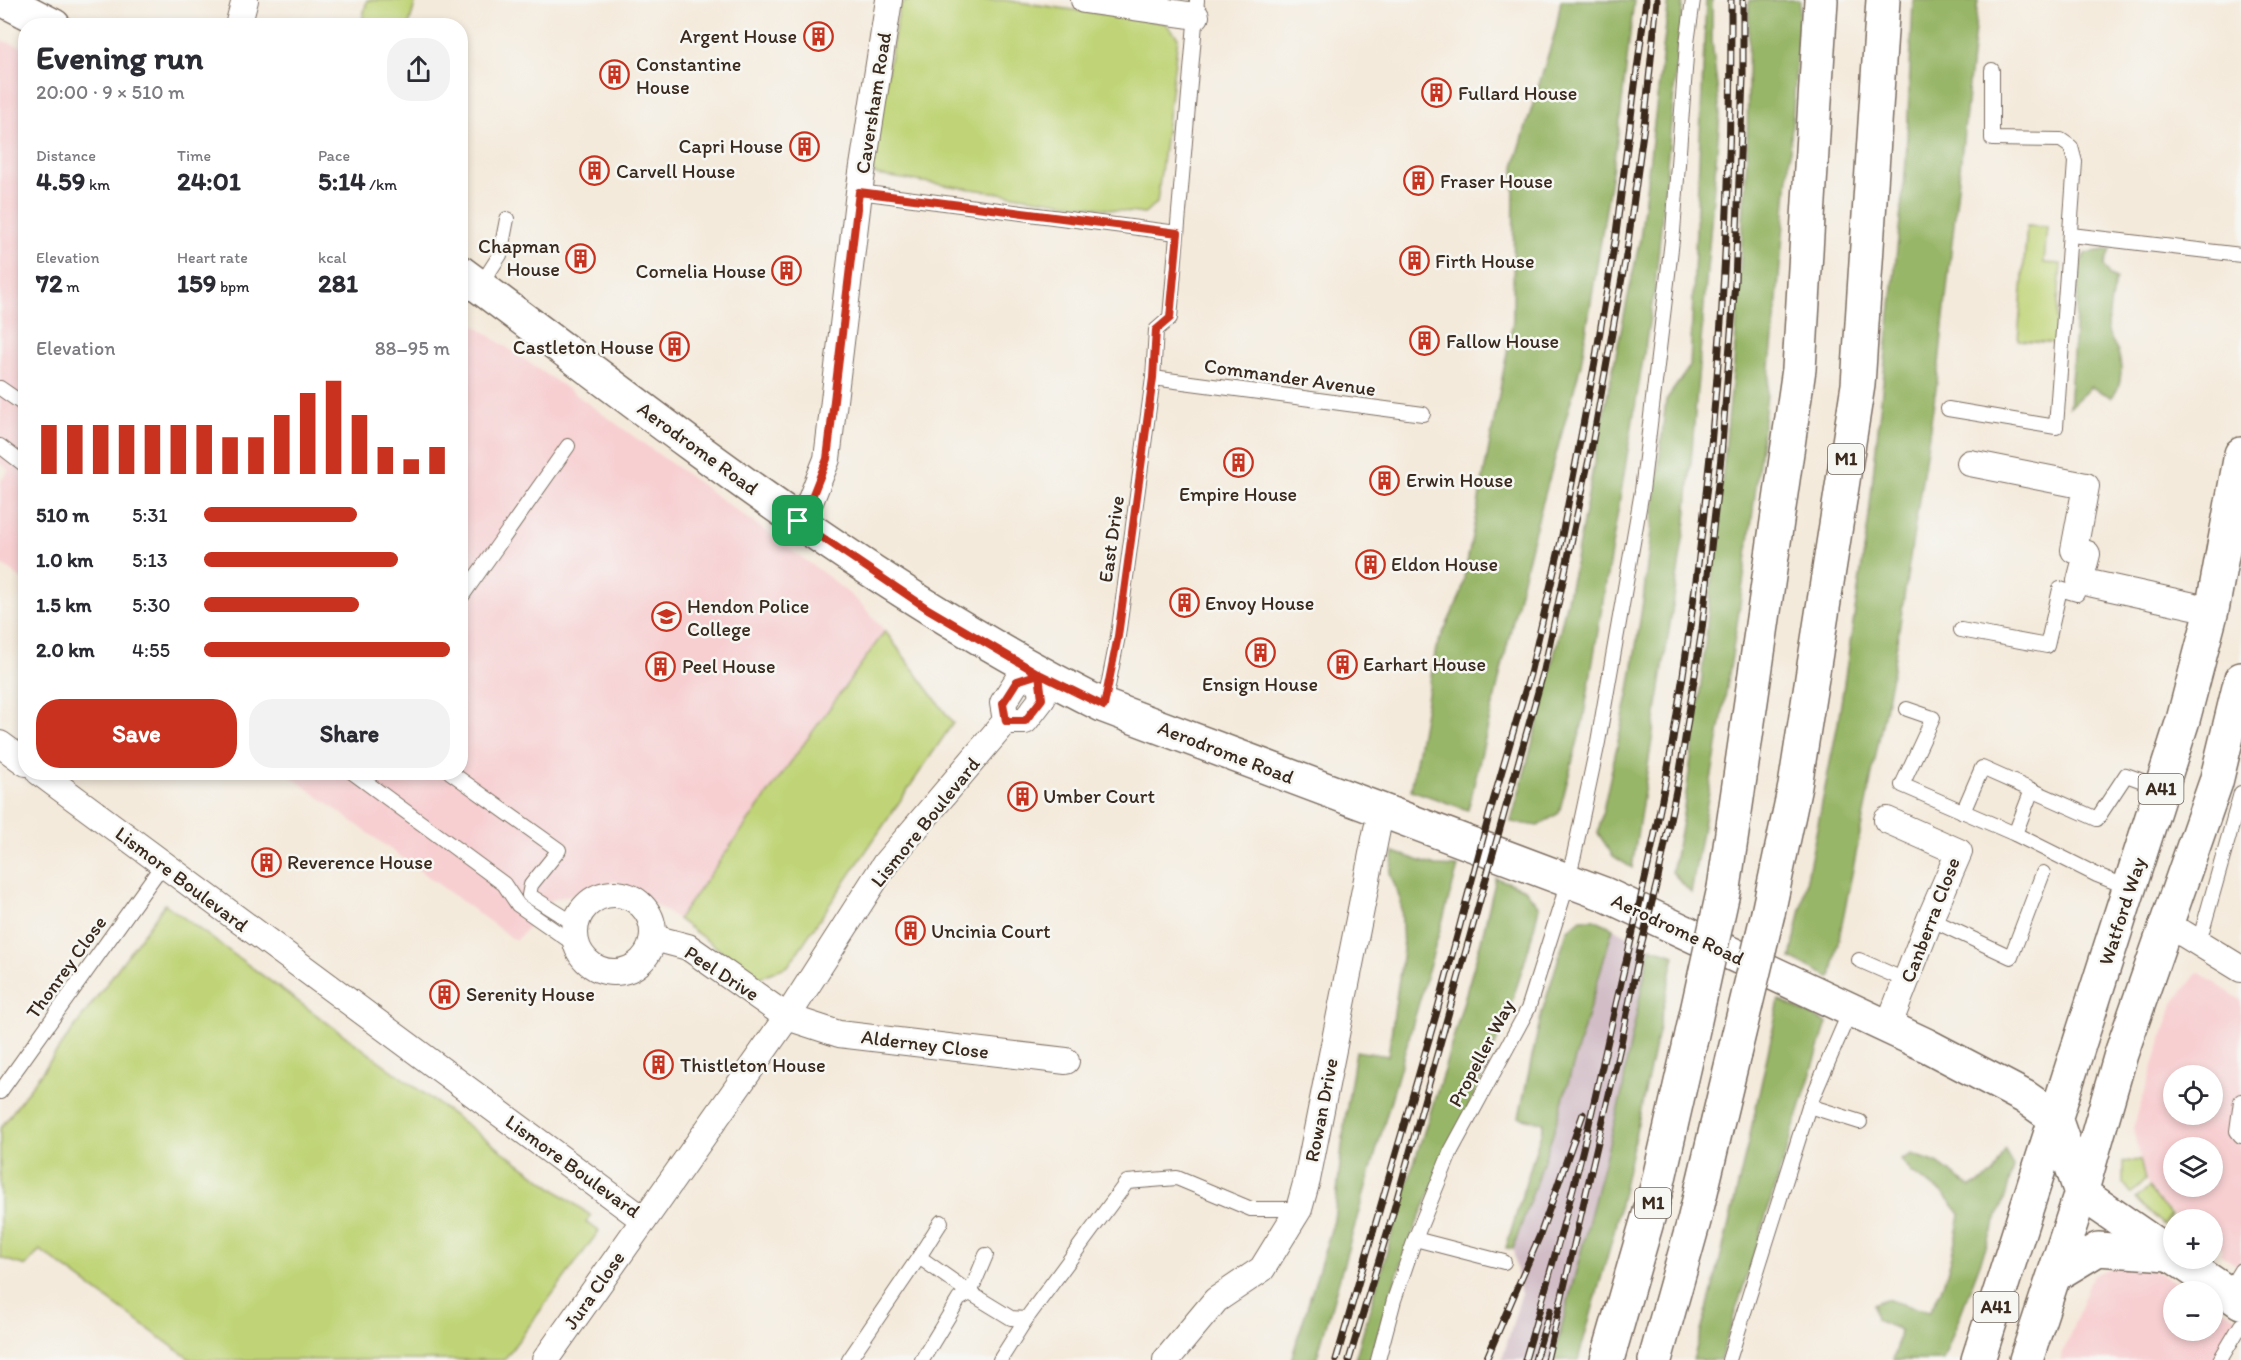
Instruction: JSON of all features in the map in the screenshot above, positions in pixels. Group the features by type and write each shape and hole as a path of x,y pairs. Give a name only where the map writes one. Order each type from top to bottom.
{"main road":[{"path":"4,0 39,18"},
{"name":"M1","path":"1607,1360 1658,1186 1724,888 1799,369 1821,0"},
{"name":"M1","path":"1655,1360 1694,1221 1768,913 1795,786 1858,385 1882,0"},
{"name":"Aerodrome Road","path":"470,279 719,465 798,521 928,609 1039,674 1104,706 1604,894 1888,1027 2025,1097 2055,1118"},
{"name":"Watford Way","path":"1978,1360 2183,720 2212,610 2241,454"},
{"name":"A41","path":"2025,1360 2055,1275 2121,1054 2216,782 2239,695"},
{"name":"A41","path":"2055,1118 2086,1105 2104,1067 2121,1054"},
{"path":"2055,1118 2081,1192 2163,1250"},
{"name":"A41","path":"2013,1254 2041,1225 2049,1201 2067,1191 2081,1192"},
{"path":"2055,1275 2098,1249 2163,1256"},
{"path":"2197,1269 2236,1288"}],"street":[{"path":"240,18 245,0"},
{"name":"Caversham Road","path":"798,521 808,507 827,459 859,192 889,0"},
{"path":"1084,0 1196,8"},
{"path":"1970,463 2086,486 2074,550 2087,554 2080,580 2212,610"},
{"name":"Lismore Boulevard","path":"50,780 644,1220 787,1017 885,864 1006,721 1003,703 1017,681 1039,674"},
{"path":"0,744 18,757"},
{"name":"Rowan Drive","path":"1166,1360 1216,1300 1262,1269 1299,1209 1307,1180 1377,829 1383,811"},
{"name":"Canberra Close","path":"1887,820 1959,852 1929,920 1888,1027"},
{"path":"618,893 641,904 653,924 654,938 646,956 639,964 620,972 609,972 589,964 576,935 579,914 594,899 606,894 618,893"},
{"path":"2164,927 2199,942 2241,969"},
{"name":"Peel Drive","path":"654,938 688,947 787,1017"},
{"name":"Alderney Close","path":"787,1017 839,1034 1066,1061"},
{"name":"Jura Close","path":"545,1360 644,1220"}],"lane":[{"name":"Propeller Way","path":"1378,1360 1394,1300 1415,1239 1450,1151 1528,1009 1568,880 1598,742 1642,491 1672,232 1687,43 1693,0"},
{"name":"East Drive","path":"1104,706 1118,636 1153,378 1156,330 1170,318 1196,8"},
{"path":"1948,408 2056,427 2075,162 2071,147 2061,140 1992,139 1992,70"},
{"path":"859,192 1178,233"},
{"path":"470,279 500,255 507,219"},
{"path":"2071,235 2241,255"},
{"name":"Commander Avenue","path":"1153,378 1423,414"},
{"path":"0,388 18,400"},
{"path":"0,446 18,460"},
{"path":"468,588 568,446"},
{"path":"1961,630 2048,646 2060,589 2077,594 2080,580"},
{"path":"1907,709 1933,718 1902,784 2015,834 2097,875 2130,888"},
{"path":"1963,812 1982,768 2097,819 2126,775 2162,788"},
{"path":"363,780 504,884 518,905 576,935"},
{"path":"461,780 559,850 531,885 529,894 576,935"},
{"path":"2015,834 2032,790"},
{"path":"2199,942 2241,793"},
{"name":"Thonrey Close","path":"0,1092 163,864"},
{"path":"1929,920 2011,957 2043,873"},
{"path":"1859,960 1907,981"},
{"path":"1729,1360 1809,1106 1850,1011"},
{"path":"2241,1101 2237,1131 2241,1136"},
{"path":"1809,1106 1860,1122"},
{"path":"1000,1360 1026,1319 1127,1182 1177,1178 1251,1209 1299,1209"},
{"path":"849,1360 941,1222"},
{"path":"1415,1239 1504,1262"},
{"path":"922,1360 959,1299 970,1293 986,1255"},
{"path":"919,1257 970,1293 1011,1318 1026,1319"},
{"path":"2220,1360 2241,1325"}],"shaded area":[{"path":"0,40 18,46 18,577 0,563 0,482 9,470 0,463"},
{"name":"Hendon Police College","path":"468,321 575,394 826,575 860,603 885,631 678,919 616,881 549,901 516,941 296,780 468,780"},
{"path":"1613,928 1650,947 1623,1089 1553,1360 1502,1360 1521,1295 1513,1249 1553,1134"},
{"path":"2198,972 2241,1000 2241,1268 2223,1256 2223,1209 2167,1209 2156,1199 2144,1177 2133,1128 2173,1004"},
{"path":"2133,1259 2173,1281 2163,1281 2163,1341 2223,1341 2223,1309 2237,1317 2212,1360 2060,1360 2093,1275"}],"green space":[{"path":"367,0 416,0 411,18 363,18"},
{"path":"909,0 1004,0 1165,23 1178,37 1157,203 1143,214 876,175 870,165 900,5"},
{"path":"1561,0 1634,0 1619,128 1581,364 1532,541 1468,810 1411,790 1436,648 1461,594 1513,321 1514,166 1556,29"},
{"path":"1669,0 1683,0 1655,287 1583,721 1559,813 1538,826 1511,822 1542,708 1574,570 1640,239"},
{"path":"1706,0 1712,0 1712,41 1720,114 1686,521 1632,868 1613,856 1598,833 1629,691 1643,601 1666,400 1690,366"},
{"path":"1749,0 1800,0 1796,68 1780,271 1758,473 1729,673 1691,893 1672,872 1682,822 1700,694 1734,363 1747,158"},
{"path":"1913,0 1978,0 1937,382 1892,675 1831,978 1791,958 1838,723 1868,524 1906,163"},
{"path":"2027,226 2047,227 2044,263 2061,264 2055,343 2018,340"},
{"path":"2110,249 2104,266 2109,276 2116,279 2110,305 2108,331 2120,360 2120,380 2112,397 2091,387 2069,407 2080,264 2086,253"},
{"path":"885,631 953,723 788,966 758,978 678,919"},
{"path":"1394,852 1435,866 1458,867 1316,1360 1291,1360 1334,1220 1345,1119 1356,1051 1388,1056 1403,950 1401,902 1390,873"},
{"path":"1496,878 1525,889 1539,907 1528,950 1484,1072 1408,1246 1370,1360 1355,1360 1399,1209 1444,1070 1481,941"},
{"path":"165,904 591,1216 586,1222 599,1231 504,1360 191,1360 40,1250 26,1266 0,1258 0,1129"},
{"path":"1581,919 1594,919 1613,928 1553,1134 1513,1249 1506,1248 1544,1123 1519,1117 1542,1012 1567,931"},
{"path":"1650,947 1675,955 1613,1236 1578,1360 1553,1360 1623,1089"},
{"path":"1779,1000 1827,1023 1720,1360 1693,1360 1739,1181"},
{"path":"2005,1150 2013,1167 2006,1195 1943,1360 1893,1360 1900,1330 1876,1320 1873,1304 1886,1299 1929,1312 1946,1277 1960,1214 1943,1193 1912,1173 1901,1160 1912,1154 1937,1163 1971,1187 1993,1175"},
{"path":"2140,1160 2145,1180 2131,1194 2123,1184 2123,1162"},
{"path":"2149,1187 2165,1209 2163,1209 2163,1224 2136,1199"}],"railway":[{"path":"1336,1360 1436,1015 1490,812 1530,674 1561,541 1615,241 1646,0"},
{"path":"1349,1360 1391,1220 1544,670 1592,445 1627,250 1645,118 1657,0"},
{"path":"1525,1360 1580,1161 1644,884 1668,768 1687,648 1709,464 1724,278 1731,0"},
{"path":"1547,1360 1658,878 1680,771 1702,629 1721,457 1735,282 1743,78 1743,0"},
{"path":"1486,1360 1540,1235 1583,1114"},
{"path":"1535,1360 1550,1310"}],"place":[{"name":"Argent House","path":"818,36"},
{"name":"Constantine House","path":"615,75"},
{"name":"Fullard House","path":"1437,93"},
{"name":"Capri House","path":"804,146"},
{"name":"Carvell House","path":"595,171"},
{"name":"Fraser House","path":"1419,181"},
{"name":"Chapman House","path":"581,258"},
{"name":"Firth House","path":"1414,261"},
{"name":"Cornelia House","path":"787,271"},
{"name":"Fallow House","path":"1425,341"},
{"name":"Castleton House","path":"675,347"},
{"name":"Empire House","path":"1238,463"},
{"name":"Erwin House","path":"1385,480"},
{"name":"Eldon House","path":"1370,564"},
{"name":"Envoy House","path":"1184,603"},
{"name":"Hendon Police College","path":"666,617"},
{"name":"Ensign House","path":"1260,653"},
{"name":"Earhart House","path":"1342,664"},
{"name":"Peel House","path":"661,666"},
{"name":"Umber Court","path":"1022,796"},
{"name":"Reverence House","path":"266,862"},
{"name":"Uncinia Court","path":"910,931"},
{"name":"Serenity House","path":"445,994"},
{"name":"Thistleton House","path":"659,1065"}],"route":[{"path":"798,521 808,507 827,459 859,192 1178,233 1170,318 1156,330 1153,378 1118,636 1104,706 1039,674 1042,699 1025,721 1006,721 1003,703 1017,681 1039,674 928,609 798,521"}]}
